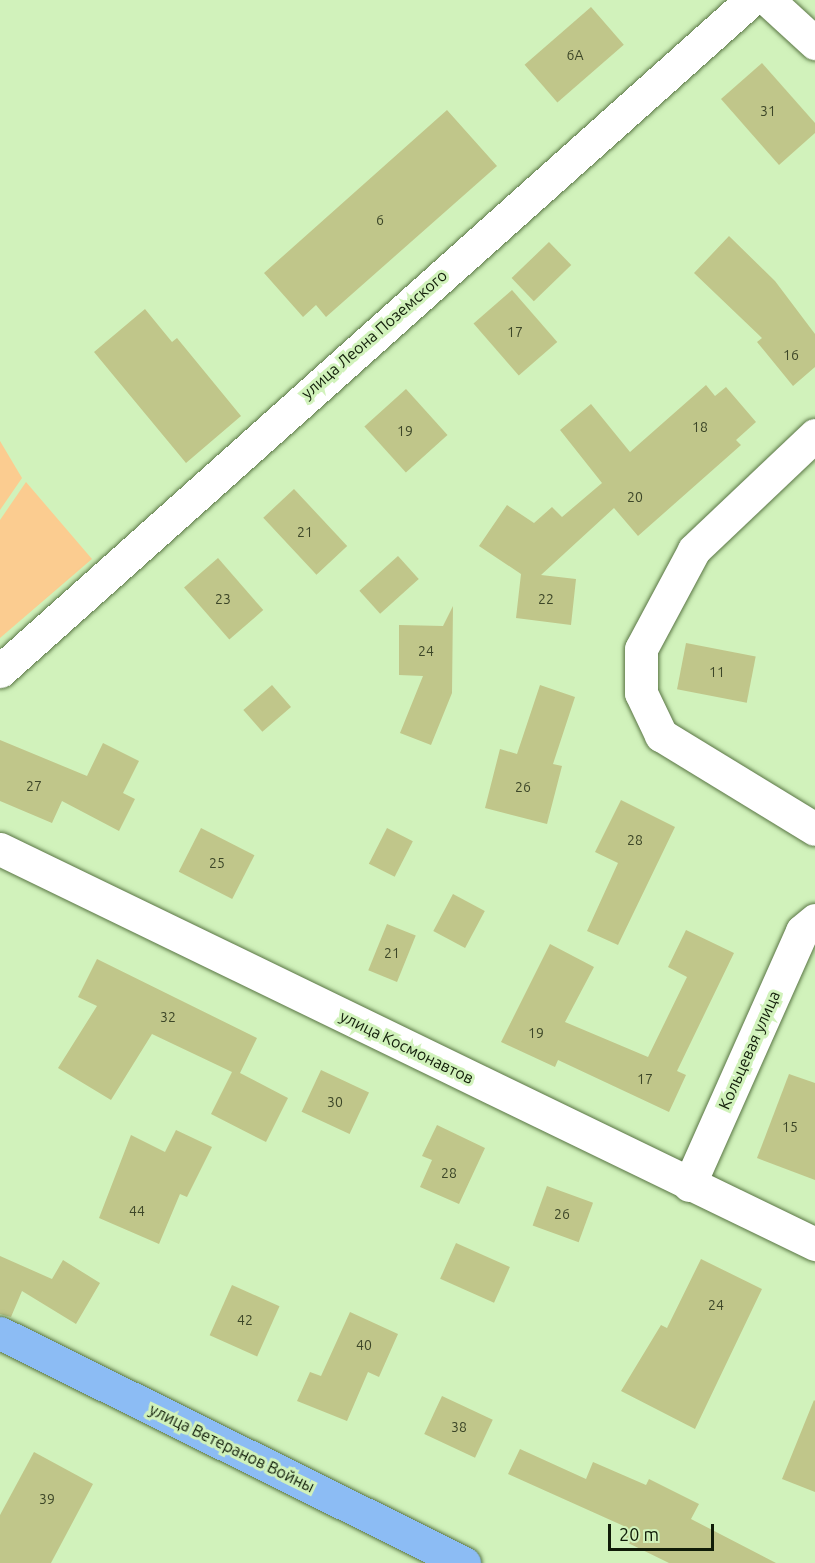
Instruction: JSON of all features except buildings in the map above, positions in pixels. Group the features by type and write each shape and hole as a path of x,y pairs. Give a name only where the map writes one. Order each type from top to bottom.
{"highway":[{"name":"улица Ветеранов Войны","path":"0,1333 464,1563"}],"street":[{"name":"улица Леона Поземского","path":"0,671 751,0"},
{"path":"768,0 815,43"},
{"path":"815,435 694,550 641,649 641,693 661,735 815,829"},
{"name":"улица Космонавтов","path":"0,849 689,1185 815,1244"},
{"name":"Кольцевая улица","path":"689,1185 802,931 815,920"}],"shaded area":[{"path":"0,441 22,478 0,510"},
{"path":"26,482 92,559 0,638 0,520"}]}
